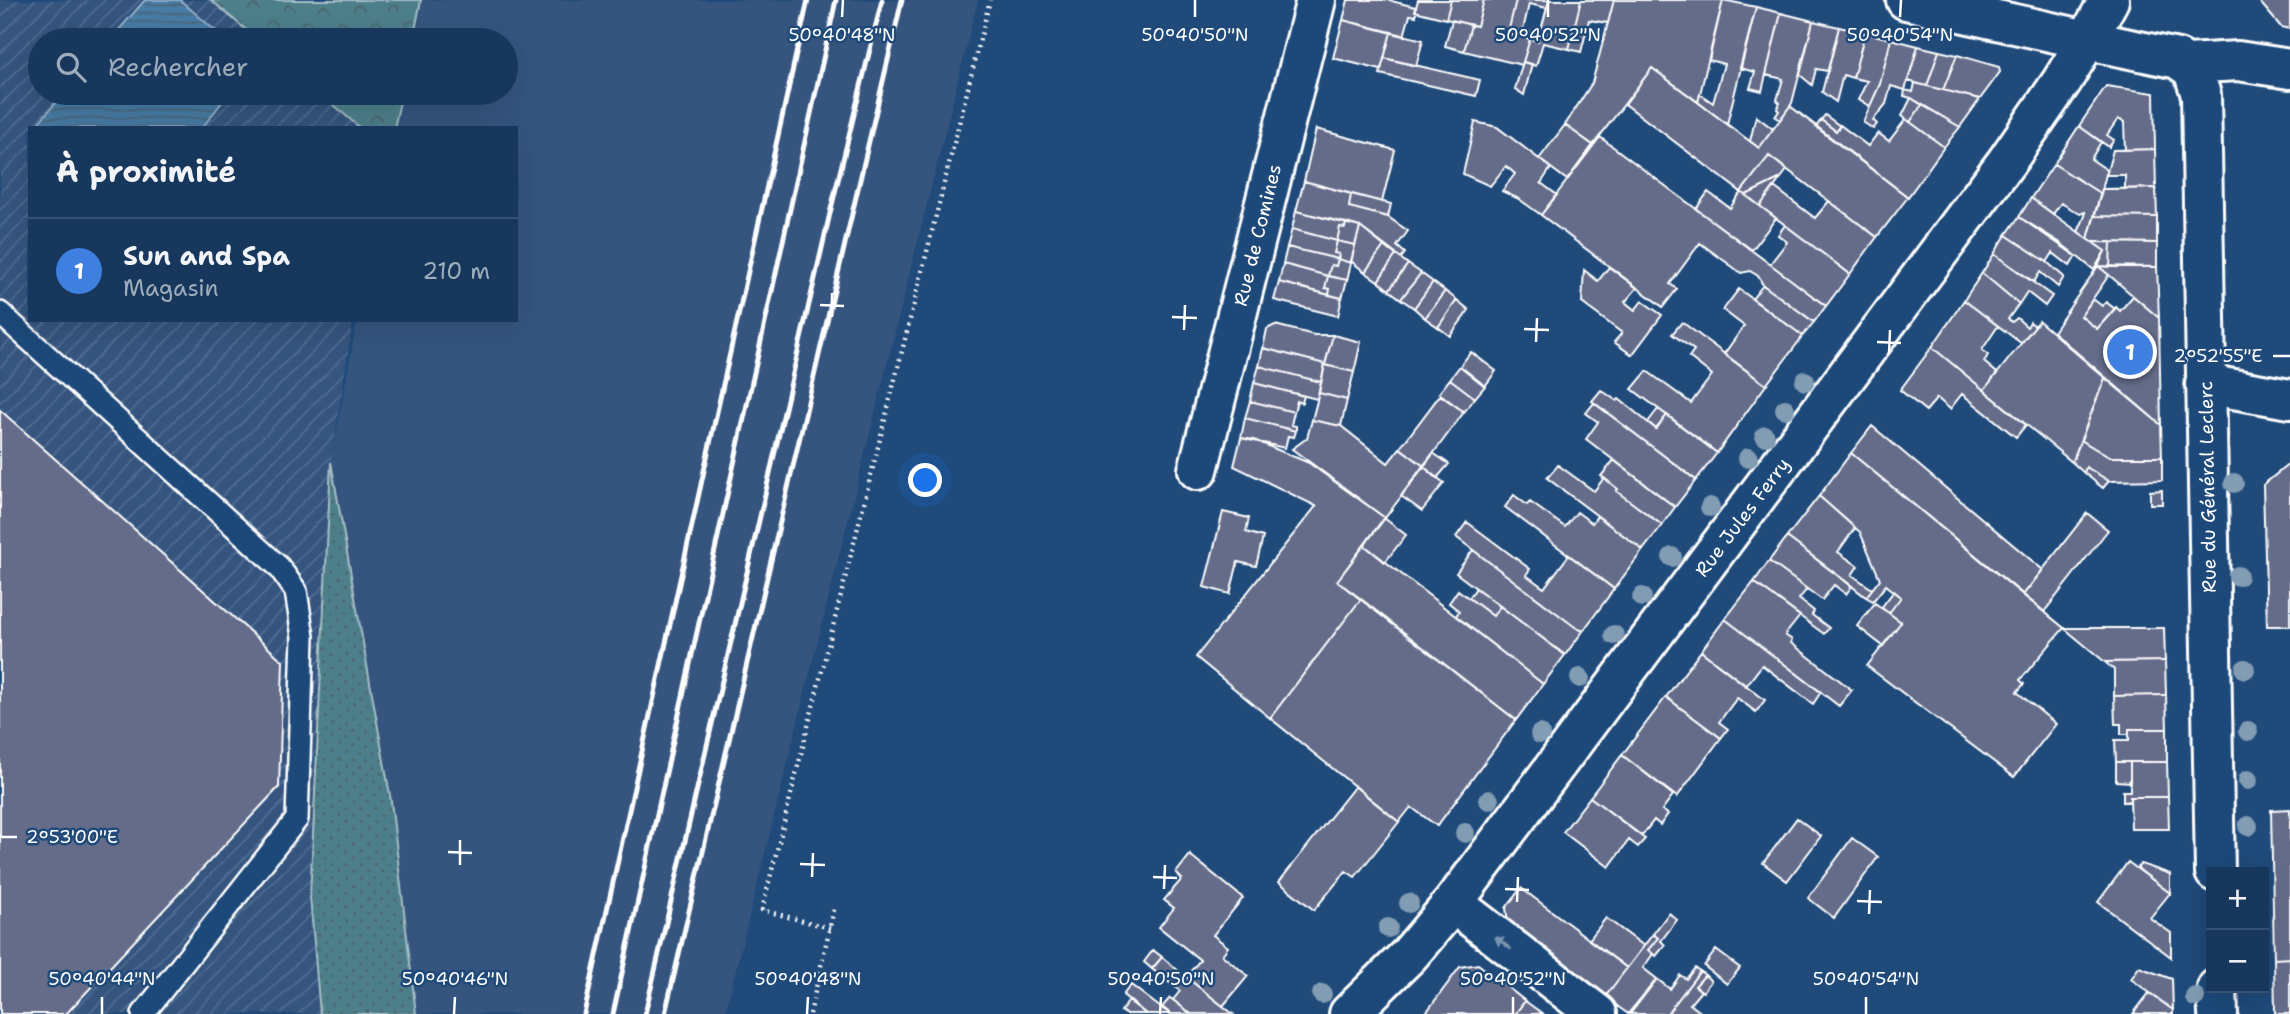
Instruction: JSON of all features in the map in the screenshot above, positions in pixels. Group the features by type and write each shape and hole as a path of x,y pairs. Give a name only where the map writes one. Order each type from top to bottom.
{"street":[{"name":"Rue de Comines","path":"1198,470 1316,0"},
{"path":"1906,0 2170,56 2187,64 2238,61 2290,69"},
{"name":"Rue Jules Ferry","path":"1349,1014 1409,955 1453,903 2007,161 2062,81 2109,0"},
{"name":"Rue du Général Leclerc","path":"2187,64 2196,78 2201,95 2215,867"},
{"path":"2205,384 2290,398"},
{"path":"1453,903 1597,1014"},
{"path":"2217,993 2218,1014"}],"lane":[{"path":"0,313 279,567 296,590 303,637 297,819 143,1014"}],"path":[{"path":"830,928 762,910 990,0"},
{"path":"810,1014 834,909"}],"shaded area":[{"path":"0,0 211,0 244,28 28,28 28,105 334,105 358,126 28,126 28,322 353,322 331,462 310,896 320,1014 0,1014"},
{"path":"145,0 180,0 212,28 120,28"},
{"path":"421,0 978,0 725,1013 727,1014 416,1014 391,801 331,462 357,322 518,322 518,126 394,126 399,105 518,105 518,28 415,28"},
{"path":"54,105 220,105 204,126 36,126"}],"green space":[{"path":"211,0 421,0 415,28 244,28"},
{"path":"334,105 399,105 394,126 358,126"},
{"path":"331,462 391,801 416,1014 320,1014 310,896"}],"building":[{"path":"1348,0 1387,0 1416,7 1416,16 1410,15 1404,36 1343,20"},
{"path":"1418,0 1451,0 1446,19 1415,11"},
{"path":"1451,0 1484,0 1477,26 1446,19"},
{"path":"1484,0 1516,0 1508,33 1530,39 1522,65 1464,51 1471,25 1477,26"},
{"path":"1516,0 1549,0 1547,8 1529,4 1523,30 1530,32 1528,38 1508,33"},
{"path":"1549,0 1581,0 1569,49 1543,43 1536,66 1523,62 1530,39 1538,41"},
{"path":"1581,0 1614,0 1608,23 1589,20 1581,52 1569,49"},
{"path":"1614,0 1723,0 1698,102 1652,68 1593,145 1565,125 1592,83"},
{"path":"1723,0 1756,7 1727,124 1698,102 1700,94 1713,103 1724,64 1709,60"},
{"path":"2258,0 2290,0 2290,29 2281,27"},
{"path":"1756,7 1781,13 1762,91 1750,88 1755,72 1740,68"},
{"path":"1781,13 1813,21 1792,103 1780,120 1775,117 1779,111 1777,109 1780,103 1777,100 1783,79 1766,75"},
{"path":"1343,20 1391,32 1381,70 1333,58"},
{"path":"1452,20 1471,25 1464,51 1445,46"},
{"path":"1813,21 1839,27 1828,71 1816,69 1812,85 1800,75"},
{"path":"1839,27 1865,33 1853,78 1843,75 1836,102 1822,92"},
{"path":"1391,32 1423,40 1416,66 1384,58"},
{"path":"1865,33 1891,39 1880,84 1870,106 1858,100 1867,81 1853,78"},
{"path":"1891,39 1918,46 1905,90 1891,86 1886,104 1873,120 1877,124 1873,129 1863,122 1880,84"},
{"path":"1918,46 1939,51 1927,86 1908,81"},
{"path":"1939,51 1957,55 1943,90 1927,86"},
{"path":"1957,55 1999,67 2000,72 1980,99 1943,90"},
{"path":"1384,58 1480,80 1476,96 1380,74"},
{"path":"1523,62 1532,64 1524,95 1515,89"},
{"path":"1652,68 1759,148 1790,106 1908,197 1877,237 1769,156 1741,192 1625,104"},
{"path":"1915,83 1980,99 1960,127 1904,96 1905,90 1913,92"},
{"path":"2106,86 2154,93 2155,149 2125,150 2124,122 2118,119 2107,135 2114,140 2109,147 2079,126"},
{"path":"1911,98 1922,105 1910,122 1902,116"},
{"path":"1922,105 1960,127 1944,147 1910,122"},
{"path":"1825,115 1840,126 1836,131 1821,120"},
{"path":"1756,116 1773,129 1759,148 1750,141"},
{"path":"1906,119 1944,147 1908,197 1816,127 1821,120 1836,131 1840,125 1868,146 1878,133 1889,141"},
{"path":"1475,122 1497,127 1551,168 1541,183 1557,195 1541,215 1502,191 1515,174 1506,166 1490,186 1463,174"},
{"path":"1565,125 1593,145 1567,180 1539,159"},
{"path":"2079,126 2101,142 2091,159 2107,170 2101,194 2054,164"},
{"path":"1316,129 1395,150 1382,202 1304,181"},
{"path":"1600,137 1826,306 1814,322 1763,285 1758,276 1750,271 1741,273 1700,243 1670,284 1677,289 1663,307 1541,215"},
{"path":"2155,149 2156,188 2125,189 2125,175 2106,175 2113,150"},
{"path":"1769,156 1787,170 1781,178 1746,195 1741,192"},
{"path":"2054,164 2101,194 2088,239 2078,232 2085,212 2080,214 2061,203 2053,214 2031,198"},
{"path":"1781,178 1760,206 1746,195"},
{"path":"1304,181 1351,194 1349,207 1388,217 1408,231 1397,246 1405,253 1401,258 1360,227 1296,211"},
{"path":"1774,187 1815,218 1829,201 1877,237 1850,274 1760,206"},
{"path":"2156,188 2157,217 2094,216 2102,189"},
{"path":"1708,192 1730,208 1741,192 1776,218 1752,250 1696,209"},
{"path":"1351,194 1391,204 1388,217 1349,207"},
{"path":"2031,198 2105,251 2094,270 2059,242 2019,217"},
{"path":"1296,211 1346,223 1345,228 1340,227 1337,241 1292,229"},
{"path":"2094,216 2157,217 2157,243 2092,242 2088,239"},
{"path":"2019,217 2076,256 2070,266 2053,253 2047,262 2006,235"},
{"path":"1346,223 1360,227 1355,245 1337,241 1340,227 1345,228"},
{"path":"1785,225 1850,274 1826,306 1770,264 1787,242 1778,235"},
{"path":"1360,227 1384,246 1365,272 1351,261"},
{"path":"1292,229 1337,241 1334,253 1339,254 1338,259 1287,247"},
{"path":"2006,235 2047,262 2064,277 2058,287 2040,272 2034,282 1994,254"},
{"path":"1337,241 1355,245 1351,263 1338,259 1339,254 1334,253"},
{"path":"2092,242 2111,242 2110,267 2098,266 2105,251"},
{"path":"2111,242 2157,243 2157,267 2110,267"},
{"path":"1384,246 1396,255 1378,281 1365,272"},
{"path":"1287,247 1338,259 1336,266 1331,265 1328,276 1283,264"},
{"path":"1994,254 2052,296 2045,306 2027,292 2019,304 1982,273"},
{"path":"1396,255 1408,264 1389,290 1378,281"},
{"path":"1338,259 1351,263 1347,280 1328,276 1331,265 1336,266"},
{"path":"1283,264 1328,276 1325,288 1330,289 1329,295 1279,282"},
{"path":"1408,264 1421,273 1401,299 1389,290"},
{"path":"2098,266 2157,267 2159,318 2109,275"},
{"path":"2098,266 2109,275 2081,316 2097,329 2116,307 2120,311 2133,296 2159,318 2161,425 2053,332"},
{"path":"1609,267 1637,288 1625,302 1635,310 1642,301 1662,315 1632,355 1614,342 1622,333 1582,303 1584,270 1598,281"},
{"path":"1421,273 1433,282 1414,308 1401,299"},
{"path":"1982,273 2019,304 2008,319 2012,322 2017,318 2027,327 2030,322 2035,326 2021,343 1964,300"},
{"path":"1328,276 1347,280 1342,298 1329,295 1330,289 1325,288"},
{"path":"1279,282 1342,298 1338,316 1274,300"},
{"path":"1433,282 1445,291 1425,318 1414,308"},
{"path":"1763,285 1814,322 1803,336 1752,299"},
{"path":"1739,289 1803,336 1766,385 1724,354 1744,326 1723,310"},
{"path":"1445,291 1457,300 1438,327 1425,318"},
{"path":"2093,299 2102,306 2106,302 2115,309 2097,329 2081,316"},
{"path":"1457,300 1469,310 1450,336 1438,327"},
{"path":"1964,300 1998,326 1982,350 1988,355 1984,362 1997,373 1984,390 1932,347"},
{"path":"2039,321 2105,378 2072,462 1984,390"},
{"path":"1682,322 1766,385 1717,453 1632,389 1647,371 1691,403 1712,375 1689,357 1694,350 1672,334"},
{"path":"1275,325 1314,335 1333,335 1325,364 1263,348 1267,329"},
{"path":"1333,335 1361,342 1354,372 1325,365"},
{"path":"1932,347 2026,425 2016,437 1962,394 1950,409 1937,398 1926,411 1900,390"},
{"path":"1263,348 1325,364 1321,382 1259,366"},
{"path":"1471,352 1496,371 1485,386 1460,366"},
{"path":"1325,365 1354,372 1347,400 1319,393"},
{"path":"1259,366 1321,382 1317,399 1254,383"},
{"path":"1460,366 1485,386 1475,398 1450,379"},
{"path":"2105,378 2161,425 2162,457 2109,457 2081,440"},
{"path":"1450,379 1475,398 1464,412 1439,393"},
{"path":"1254,383 1304,396 1302,403 1297,401 1294,412 1250,401"},
{"path":"1601,390 1617,401 1619,399 1656,429 1667,415 1717,453 1696,480 1592,401"},
{"path":"1319,393 1347,400 1341,426 1312,420"},
{"path":"1440,395 1464,412 1424,466 1400,448"},
{"path":"1250,401 1294,412 1291,425 1296,426 1296,431 1245,418"},
{"path":"1594,403 1696,480 1675,507 1586,439 1598,422 1586,413"},
{"path":"1658,409 1667,415 1656,429 1648,422"},
{"path":"0,410 283,661 279,787 66,1014 0,1014"},
{"path":"1245,418 1296,431 1294,437 1288,436 1285,448 1241,438"},
{"path":"1312,420 1341,426 1388,463 1400,448 1424,466 1385,518 1292,449 1307,438"},
{"path":"1872,426 2043,570 2023,595 1851,453"},
{"path":"1241,438 1254,440 1309,463 1385,518 1337,581 1361,599 1270,718 1196,657 1316,506 1234,466"},
{"path":"2081,440 2109,457 2162,457 2162,480 2109,481 2086,467 2084,473 2072,462"},
{"path":"1433,453 1449,464 1437,478 1423,466"},
{"path":"1851,453 2064,628 2020,680 2024,684 2017,692 2056,724 2014,777 1867,666 1901,622 1889,613 1901,597 1886,585 1873,601 1866,597 1880,579 1860,532 1819,496"},
{"path":"1614,460 1675,507 1662,525 1616,491 1618,489 1601,476"},
{"path":"2290,463 2290,626 2267,626 2263,485"},
{"path":"1558,465 1594,491 1604,478 1618,489 1616,491 1662,525 1643,550 1547,478"},
{"path":"1423,466 1444,483 1422,511 1401,496"},
{"path":"2086,467 2109,481 2103,488 2084,473"},
{"path":"2162,490 2162,504 2150,504 2150,491"},
{"path":"1514,495 1527,505 1530,502 1565,527 1577,512 1592,523 1597,516 1643,550 1614,589 1505,507"},
{"path":"1819,496 1855,528 1838,552 1858,566 1852,575 1872,589 1866,597 1787,537"},
{"path":"1223,512 1249,518 1246,532 1263,537 1256,566 1238,562 1230,594 1204,587"},
{"path":"2087,513 2108,530 2044,612 2023,595"},
{"path":"1384,518 1406,535 1385,562 1364,545"},
{"path":"1467,522 1530,569 1526,575 1544,588 1569,555 1614,589 1583,631 1456,537"},
{"path":"1787,537 1852,586 1846,594 1834,585 1822,600 1769,561"},
{"path":"1364,545 1543,684 1516,720 1337,581"},
{"path":"1473,550 1583,631 1565,655 1456,573"},
{"path":"1769,561 1807,589 1799,599 1814,611 1812,615 1829,628 1824,634 1754,582"},
{"path":"1754,582 1800,616 1785,635 1792,640 1791,643 1852,690 1839,706 1725,619"},
{"path":"1476,588 1500,606 1493,616 1469,598"},
{"path":"1458,590 1493,616 1500,606 1565,655 1543,684 1456,616 1459,611 1449,603"},
{"path":"1894,591 1901,597 1889,613 1881,608"},
{"path":"1361,599 1516,720 1437,826 1411,807 1399,822 1270,718"},
{"path":"1875,603 1901,622 1883,646 1857,626"},
{"path":"1725,619 1821,692 1813,704 1762,665 1746,686 1701,651"},
{"path":"2064,628 2164,628 2165,661 2105,662"},
{"path":"1701,651 1765,700 1756,712 1737,698 1719,722 1728,729 1721,738 1666,697"},
{"path":"2165,661 2166,695 2114,696 2114,670 2105,662"},
{"path":"2166,695 2167,729 2129,729 2129,734 2121,734 2121,724 2115,724 2114,696"},
{"path":"1666,697 1721,738 1677,797 1622,755"},
{"path":"2129,729 2167,729 2167,762 2116,762 2115,740 2129,740"},
{"path":"1622,755 1673,795 1662,810 1668,814 1660,825 1654,820 1642,836 1590,797"},
{"path":"2116,762 2130,762 2130,782 2116,781"},
{"path":"2130,762 2167,762 2168,797 2130,797 2130,801 2123,802 2123,791 2130,791"},
{"path":"1355,786 1399,822 1355,877 1346,871 1314,910 1279,882"},
{"path":"1590,797 1645,839 1638,847 1629,840 1609,867 1563,832"},
{"path":"2130,797 2168,797 2169,829 2131,829"},
{"path":"2290,809 2290,958 2274,959 2271,810"},
{"path":"1797,818 1821,836 1787,881 1763,863"},
{"path":"1852,838 1878,857 1834,918 1808,898"},
{"path":"1190,855 1243,898 1213,935 1228,947 1222,955 1248,976 1223,1006 1186,977 1200,960 1159,927 1174,908 1164,900 1182,879 1176,873"},
{"path":"2128,862 2170,893 2150,918 2171,933 2171,957 2098,902"},
{"path":"2141,864 2170,874 2170,893 2137,868"},
{"path":"1521,888 1627,968 1605,997 1508,922 1506,908"},
{"path":"1669,913 1677,920 1661,941 1665,945 1656,956 1648,950 1658,938 1653,934"},
{"path":"1606,918 1644,946 1627,968 1589,940"},
{"path":"1653,934 1658,938 1648,950 1653,954 1643,968 1657,979 1628,1014 1605,997"},
{"path":"1153,950 1162,957 1152,969 1144,962"},
{"path":"1716,950 1740,968 1727,984 1704,966"},
{"path":"1162,957 1233,1014 1191,1014 1173,1000 1180,991 1152,969"},
{"path":"2290,958 2290,1014 2275,1014 2274,959"},
{"path":"1478,964 1525,1001 1515,1014 1425,1014 1460,967"},
{"path":"2139,967 2172,979 2173,1010 2131,979"},
{"path":"1695,968 1700,971 1667,1014 1630,1014 1657,979 1670,989 1680,975 1686,979"},
{"path":"1700,971 1705,975 1695,986 1701,991 1690,1004 1703,1014 1667,1014"},
{"path":"1705,975 1711,981 1703,992 1695,986"},
{"path":"1131,985 1171,1014 1146,1014 1123,995"},
{"path":"2149,993 2173,1010 2173,1014 2133,1014"},
{"path":"1170,998 1191,1014 1171,1014 1162,1007"},
{"path":"1129,1001 1146,1014 1125,1014 1121,1011"},
{"path":"1525,1001 1543,1014 1515,1014"}],"railway":[{"path":"584,1014 808,0"},
{"path":"613,1014 836,0"},
{"path":"645,1014 882,0"},
{"path":"665,1014 902,0"}],"place":[{"name":"Sun and Spa","path":"2130,352"}]}
